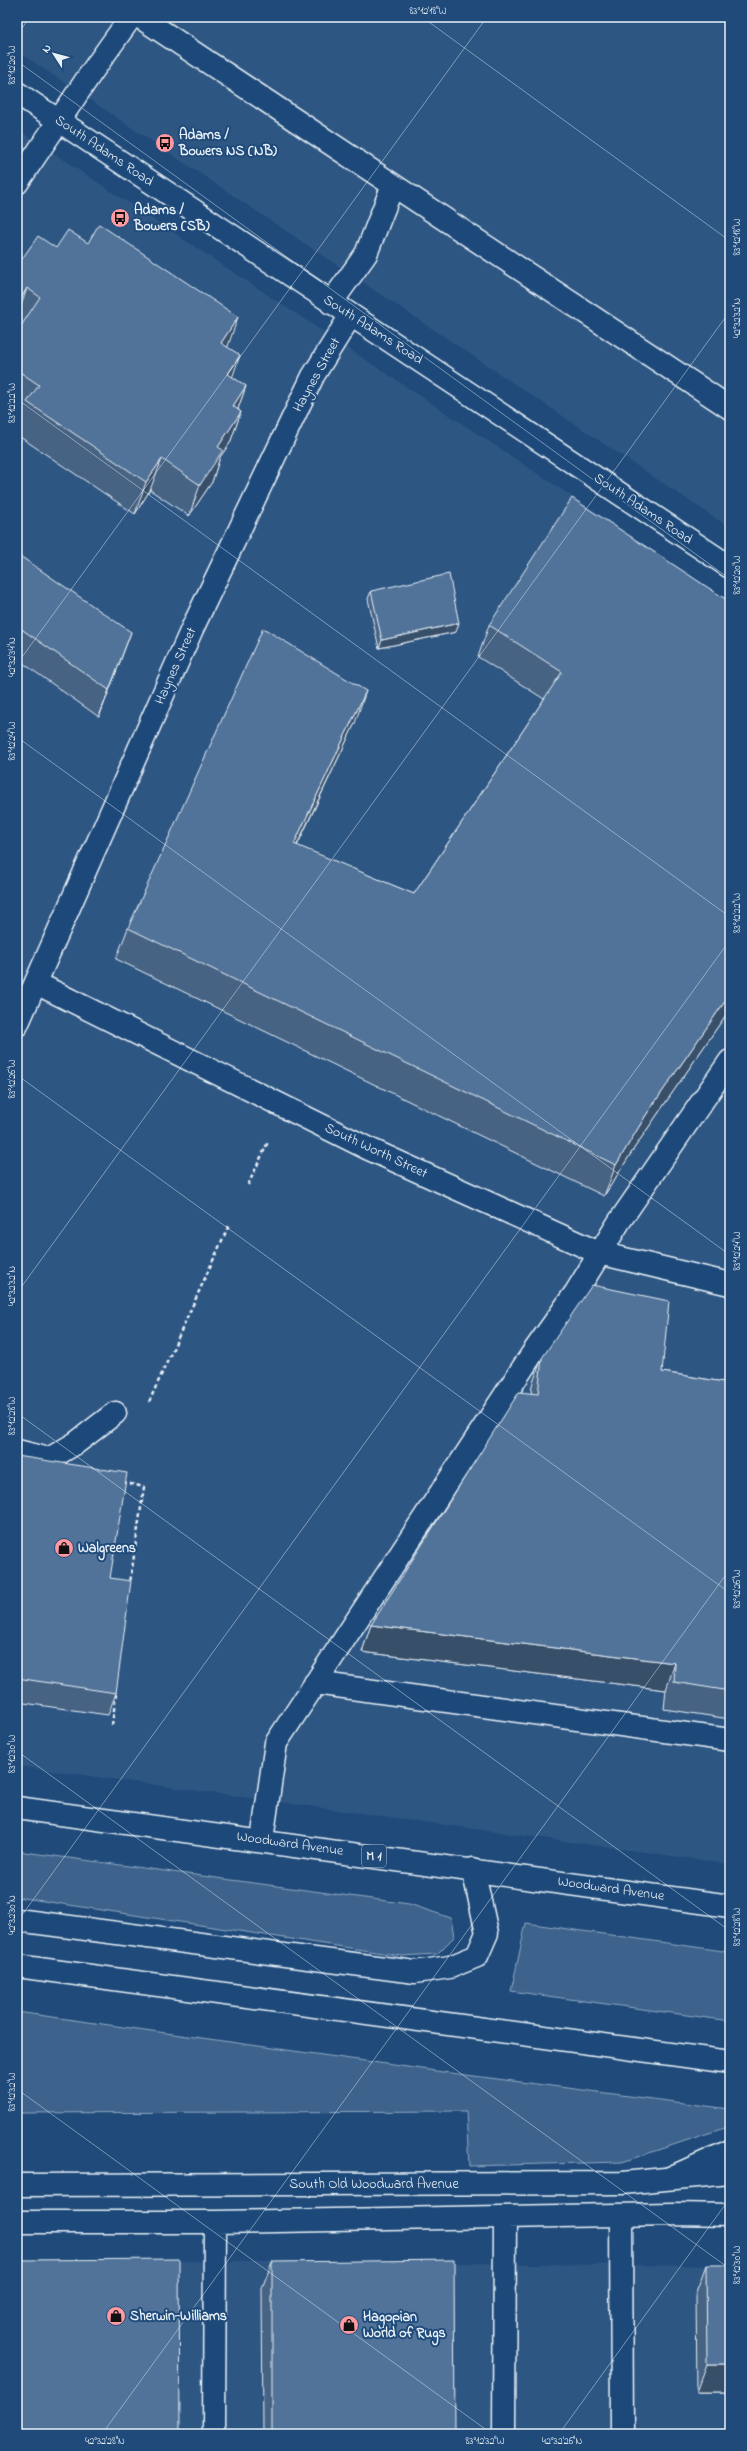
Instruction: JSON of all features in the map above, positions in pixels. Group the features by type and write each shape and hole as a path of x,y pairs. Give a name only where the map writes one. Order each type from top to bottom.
{"street":[{"path":"17,183 131,17"},
{"path":"140,17 730,408"},
{"name":"South Adams Road","path":"17,93 730,567"},
{"path":"332,303 366,254 393,185"},
{"name":"Haynes Street","path":"17,1025 196,622 313,376 351,315"},
{"name":"South Worth Street","path":"36,983 367,1148 599,1253 730,1284"},
{"path":"262,1840 276,1743 599,1253 730,1061"},
{"path":"17,1452 49,1459 76,1443 115,1413"},
{"path":"316,1683 730,1740"},
{"name":"Woodward Avenue","path":"17,1808 473,1869 730,1906"},
{"path":"17,1920 415,1972 450,1967 477,1956 487,1932 473,1869"},
{"path":"17,1966 730,2062"},
{"path":"670,2178 730,2151"},
{"name":"South Old Woodward Avenue","path":"17,2185 622,2183 730,2173"},
{"path":"17,2222 215,2222 730,2215"},
{"path":"621,2216 622,2434"},
{"path":"504,2434 505,2217"},
{"path":"214,2434 215,2222"}],"path":[{"path":"248,1185 268,1142"},
{"path":"149,1402 229,1225"},
{"path":"124,1477 123,1482 144,1488 129,1590"},
{"path":"112,1725 116,1688"}],"shaded area":[{"path":"17,17 730,17 730,528 17,51"},
{"path":"17,129 730,601 730,1864 17,1766"},
{"path":"17,1851 409,1904 451,1918 454,1937 437,1954 402,1956 17,1897"},
{"path":"526,1923 730,1952 730,2021 511,1991"},
{"path":"17,2012 443,2072 730,2109 730,2126 622,2162 469,2166 466,2111 17,2113"},
{"path":"251,2261 730,2266 730,2434 17,2434 17,2262"}],"building":[{"path":"99,224 238,317 221,343 240,355 228,374 246,386 233,406 241,412 218,447 223,450 200,485 162,459 146,482 27,402 39,385 17,370 17,332 40,297 27,288 20,300 17,299 17,266 38,236 56,248 68,230 88,243"},
{"path":"572,498 730,602 730,994 646,1115 616,1165 128,928 263,628 366,691 294,844 414,894 562,672 489,625"},
{"path":"17,554 131,632 109,690 17,626"},
{"path":"449,574 459,623 382,640 371,591"},
{"path":"592,1285 669,1301 662,1372 730,1383 730,1691 674,1682 675,1663 371,1625 519,1392 538,1394 542,1358"},
{"name":"Walgreens","path":"17,1456 127,1473 110,1578 131,1581 116,1693 17,1678"},
{"path":"179,2259 180,2434 17,2434 17,2260"},
{"path":"454,2260 455,2434 272,2434 272,2262"},
{"path":"706,2265 730,2265 730,2365 707,2365"}],"place":[{"name":"Adams / Bowers NS (NB)","path":"165,143"},
{"name":"Adams / Bowers (SB)","path":"120,218"},
{"name":"Walgreens","path":"64,1548"},
{"name":"Sherwin-Williams","path":"116,2316"},
{"name":"Hagopian World of Rugs","path":"349,2325"}]}
